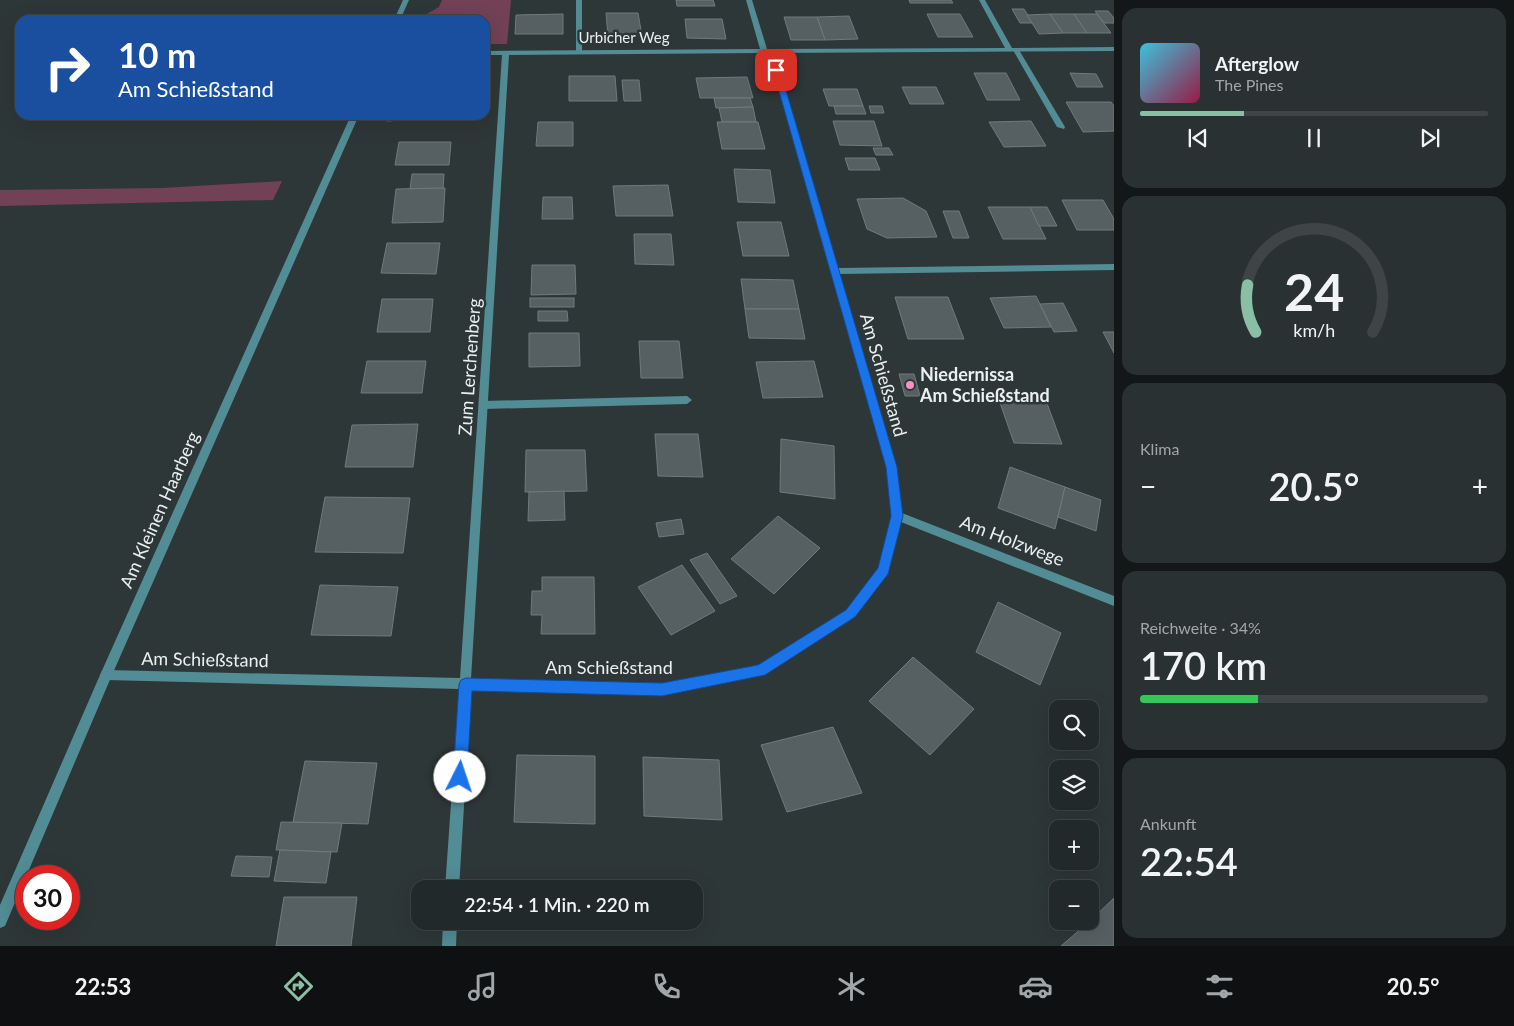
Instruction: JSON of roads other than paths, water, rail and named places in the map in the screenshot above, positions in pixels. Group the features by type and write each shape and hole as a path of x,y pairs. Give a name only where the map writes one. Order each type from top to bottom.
{"street":[{"path":"399,15 406,0"},
{"path":"579,0 579,52"},
{"path":"748,0 767,52"},
{"path":"982,0 1061,127"},
{"name":"Urbicher Weg","path":"490,52 1114,49"},
{"name":"Zum Lerchenberg","path":"466,684 506,52"},
{"name":"Am Schießstand","path":"106,675 662,690 760,670 851,614 884,570 897,516 892,467 835,271 767,52"},
{"name":"Am Kleinen Haarberg","path":"0,921 106,675 353,120"},
{"path":"835,271 1114,267"},
{"path":"484,405 687,400"},
{"name":"Am Holzwege","path":"897,516 1114,601"},
{"path":"453,880 466,684"},
{"path":"449,946 450,930"}],"place":[{"name":"Niedernissa Am Schießstand","path":"910,385"}]}
